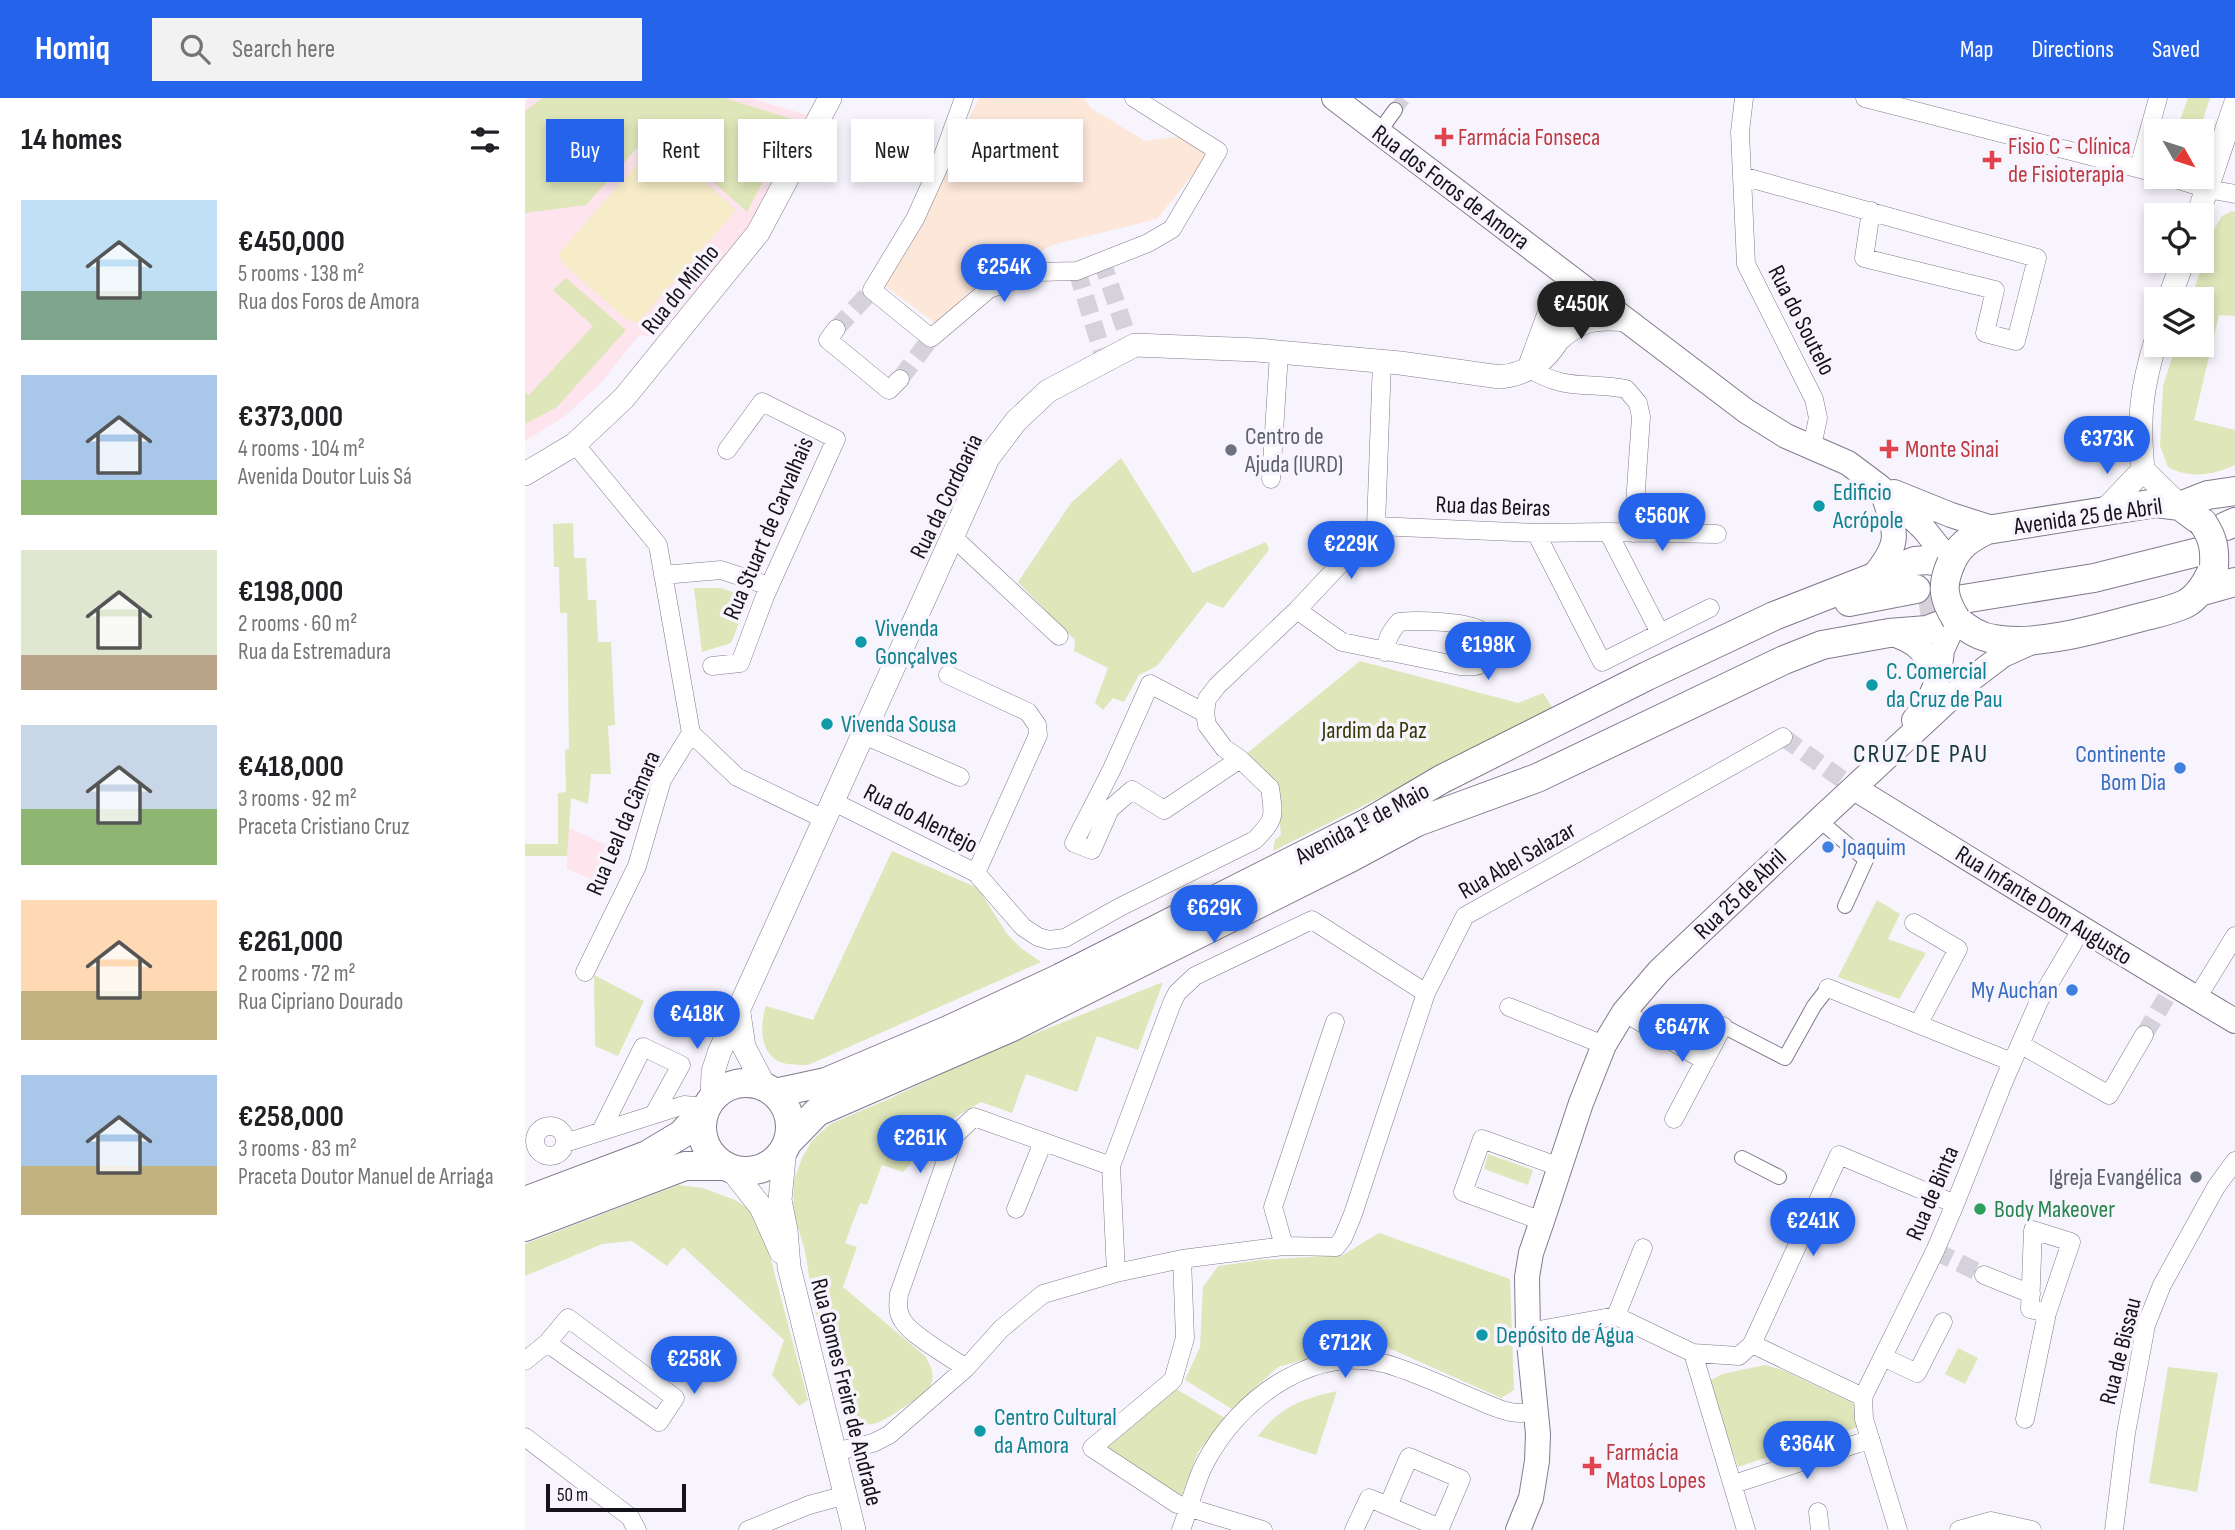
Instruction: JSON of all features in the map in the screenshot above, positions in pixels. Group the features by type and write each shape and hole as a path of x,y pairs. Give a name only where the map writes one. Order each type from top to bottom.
{"main road":[{"name":"Rua dos Foros de Amora","path":"1334,98 1746,411 1786,436 1848,463 1880,487 1924,529 1958,591"},
{"name":"Rua dos Foros de Amora","path":"1880,487 1995,528"},
{"path":"1873,578 1886,561 1895,542 1895,530 1880,487"},
{"name":"Avenida 25 de Abril","path":"1958,591 1957,551 1966,541 1987,530 2156,503 2180,506 2208,495 2235,491"},
{"name":"Avenida 25 de Abril","path":"2180,506 2219,543"},
{"path":"2219,543 2199,592 2185,604 2097,629 2041,638 2007,641 1992,639 1977,634 1958,591 2106,561 2219,543"},
{"name":"Avenida 1º de Maio","path":"770,1090 826,1082 1061,978 1369,822 1442,779 1647,676 1774,616 1915,561 1927,560 1958,591 1933,629 1889,633 1822,645 1784,660 1547,774 1417,822 1010,1028 817,1112 786,1146"},
{"name":"Rua 25 de Abril","path":"1889,755 1929,700 1939,675 1942,650 1958,591"},
{"path":"1369,822 1501,762 1802,617 1853,601 1917,597 1776,648 1454,801 1417,822"},
{"path":"1889,633 1910,641 1924,653 1930,661 1935,684"},
{"name":"Rua 25 de Abril","path":"1518,1530 1531,1498 1537,1461 1537,1410 1528,1332 1527,1278 1531,1253 1581,1103 1604,1045 1624,1012 1659,971 1819,820 1980,672 2003,655 2041,638"},
{"name":"Rua Infante Dom Augusto","path":"1854,788 2015,886 2170,991 2197,998 2235,1021"},
{"path":"525,1201 647,1155 670,1143 682,1134 709,1103 731,1085 742,1083 770,1090 784,1103 789,1116 790,1130 786,1146 775,1161 761,1169 746,1171 727,1167 685,1166 525,1227"},
{"path":"709,1103 702,1129 703,1140 708,1150 727,1167"}],"street":[{"name":"Rua do Minho","path":"525,474 575,444 624,398 758,233 829,98"},
{"path":"964,98 940,164 915,219 872,290 931,338 989,289 1038,272 1077,271 1147,243 1172,229 1218,151 1134,98"},
{"name":"Rua do Soutelo","path":"1744,98 1740,132 1746,264 1814,398 1818,418 1812,446"},
{"path":"1740,132 1756,98"},
{"path":"1865,98 2144,169"},
{"path":"2155,119 2158,98"},
{"path":"2214,168 2235,105"},
{"path":"1380,132 1395,110"},
{"path":"1742,176 1871,211 2037,258 2016,341 1985,332 1995,290 1864,258 1871,211"},
{"path":"2203,203 2207,189 2235,194"},
{"path":"1558,340 1573,302 1574,281"},
{"path":"1529,368 1553,303 1574,281"},
{"path":"1529,368 1551,351 1567,330 1583,322 1602,317 1626,320"},
{"path":"836,329 828,340 890,390 899,379"},
{"name":"Rua da Cordoaria","path":"709,1103 713,1072 719,1053 988,458 1016,421 1048,391 1135,345 1382,361 1500,377 1529,368"},
{"path":"1271,479 1279,353"},
{"path":"2151,357 2140,402 2143,470 2180,506"},
{"path":"1240,759 1164,810 1132,790 1110,809 1092,850 1074,843 1112,769 1150,684 1205,713 1207,699 1217,686 1297,610 1376,526 1382,361"},
{"path":"1529,368 1542,377 1565,384 1626,390 1638,403 1641,416 1633,533"},
{"name":"Rua Stuart de Carvalhais","path":"712,666 740,663 769,586 836,439 762,402 727,450"},
{"path":"575,444 658,545 691,733"},
{"path":"2103,512 2143,470"},
{"name":"Rua das Beiras","path":"1376,526 1536,533 1717,534"},
{"path":"1608,532 1660,633"},
{"path":"1536,533 1602,662 1710,608"},
{"path":"953,537 1059,636"},
{"path":"663,575 721,570 769,586"},
{"path":"1297,610 1342,642 1385,652 1472,667 1482,664 1488,655 1488,644 1485,634 1477,628 1438,621 1409,621 1399,622 1391,631 1385,652"},
{"path":"949,675 1028,712 1037,725 1038,735 976,873"},
{"name":"Rua do Alentejo","path":"691,733 737,777 830,811 976,873 1023,927 1038,937 1049,940 1065,938 1120,907 1255,840 1270,824 1273,815 1270,788 1217,739 1207,725 1205,713"},
{"name":"Rua Leal da Câmara","path":"585,972 637,866 662,780 691,733"},
{"path":"864,735 960,777"},
{"name":"Rua Abel Salazar","path":"1284,1246 1336,1247 1343,1238 1426,993 1465,916 1783,737"},
{"path":"1819,820 1866,860 1845,906"},
{"path":"1116,1273 1111,1166 1177,993 1195,976 1313,919 1426,993"},
{"path":"1914,923 1958,948 1920,1023"},
{"name":"Rua de Binta","path":"1863,1397 1955,1204 2012,1062 2050,979 2081,930"},
{"path":"2197,998 2235,936"},
{"path":"1674,1119 1723,1026 1785,1058 1828,988 2012,1062"},
{"path":"1509,1007 1604,1045"},
{"path":"1624,1012 1705,1061"},
{"path":"738,1015 744,1046 770,1090"},
{"path":"834,1452 873,1443 889,1435 966,1368 1001,1329 1043,1294 1116,1273 1182,1259 1284,1246 1273,1207 1335,1022"},
{"path":"2020,1044 2109,1095 2144,1035"},
{"path":"601,1131 643,1047 681,1065 654,1114"},
{"path":"531,1148 552,1156 561,1152 565,1143 684,1105 709,1103"},
{"path":"966,1368 910,1330 902,1320 898,1308 899,1294 955,1135 974,1117 1111,1166"},
{"path":"1542,1221 1463,1192 1482,1139 1560,1167"},
{"path":"1016,1209 1043,1142"},
{"path":"786,1146 780,1200 789,1267"},
{"path":"1746,1350 1839,1155 1955,1204"},
{"path":"1742,1158 1779,1177"},
{"name":"Rua de Bissau","path":"2115,1530 2126,1433 2146,1325 2162,1285 2216,1187 2235,1161"},
{"path":"727,1167 761,1207 789,1267"},
{"path":"2025,1419 2047,1313 2071,1242 2033,1230 2030,1309 2047,1313"},
{"path":"1616,1315 1643,1248"},
{"path":"1182,1259 1185,1338 1173,1380 1092,1448 1170,1500 1263,1530"},
{"name":"Rua Gomes Freire de Andrade","path":"789,1267 854,1530"},
{"path":"1984,1275 2031,1294"},
{"path":"1528,1332 1616,1315 1693,1353 1746,1350 1863,1397 1864,1419 1898,1530"},
{"path":"525,1361 547,1343 568,1318 675,1398 659,1422 547,1343"},
{"path":"1882,1357 1917,1373 1944,1322"},
{"path":"1693,1353 1746,1530"},
{"path":"1181,1530 1203,1466 1216,1445 1250,1404 1292,1374 1341,1361 1366,1360 1383,1363 1498,1409 1520,1413 1537,1410"},
{"path":"525,1437 630,1517 637,1530"},
{"path":"1734,1484 1871,1441"},
{"path":"748,1530 846,1495"},
{"path":"1354,1530 1369,1498 1388,1506"},
{"path":"1959,1530 1991,1521 2032,1530"}],"shaded area":[{"path":"529,98 750,98 807,115 805,119 738,119 738,182 774,182 743,234 656,337 639,335 600,384 565,416 525,441 525,101"},
{"path":"979,98 1084,98 1091,108 1145,141 1182,136 1208,155 1157,219 1052,245 973,289 935,323 884,285 948,159 948,182 1083,182 1083,119 968,119"},
{"path":"569,828 622,852 605,885 567,869"}],"green space":[{"path":"542,98 725,98 792,119 738,119 738,182 763,182 747,212 713,182 724,182 724,119 638,119 638,147 624,163 624,119 546,119 546,182 607,182 586,205 525,213 525,111"},
{"path":"2188,98 2210,98 2203,119 2180,119"},
{"path":"2235,212 2235,316 2219,315 2214,336 2214,287 2195,287 2199,273 2214,273 2214,229 2222,216"},
{"path":"566,278 626,330 557,407 525,424 525,393 529,395 593,326 553,290"},
{"path":"2172,357 2209,357 2194,420 2235,430 2235,465 2210,473 2193,474 2168,467 2160,446 2163,386"},
{"path":"1121,458 1193,573 1266,542 1269,550 1223,608 1207,602 1157,666 1139,675 1124,702 1113,698 1103,710 1095,703 1108,668 1074,651 1075,640 1018,582 1071,503"},
{"path":"573,523 574,558 586,558 588,600 596,600 598,642 611,642 615,725 608,726 611,774 591,774 588,804 571,798 567,856 525,856 525,844 558,844 558,793 566,792 565,750 569,749 567,613 560,613 559,567 554,567 553,524"},
{"path":"694,588 721,588 749,598 731,643 702,652"},
{"name":"Jardim da Paz","path":"1360,661 1518,703 1543,693 1554,710 1273,851 1275,840 1281,835 1278,801 1240,759"},
{"path":"892,851 978,888 1007,934 1041,962 808,1065 780,1062 768,1052 763,1037 766,1006 813,1020"},
{"path":"1877,900 1900,914 1888,939 1926,953 1899,999 1838,977"},
{"path":"594,975 644,1001 618,1056 595,1046"},
{"path":"1163,982 1138,1050 1097,1036 1077,1092 1026,1074 1012,1113 981,1102 947,1122 903,1172 882,1165 867,1205 860,1203 845,1243 857,1247 843,1287 925,1356 932,1378 925,1393 887,1418 871,1424 856,1421 842,1402 814,1307 805,1251 793,1210 794,1180 812,1141 830,1124 984,1054"},
{"path":"1488,1154 1533,1170 1528,1185 1484,1169"},
{"path":"678,1185 703,1188 735,1200 757,1214 808,1400 799,1406 772,1375 784,1340 683,1247 667,1266 632,1241 602,1244 525,1276 525,1244"},
{"path":"1379,1233 1510,1279 1514,1390 1501,1398 1382,1345 1349,1347 1278,1367 1232,1409 1185,1380 1200,1347 1203,1287 1218,1266 1260,1260 1343,1255"},
{"path":"1958,1348 1978,1358 1965,1384 1945,1374"},
{"path":"1765,1365 1783,1370 1859,1406 1858,1427 1738,1467 1709,1381 1722,1374"},
{"path":"2168,1367 2218,1373 2197,1492 2149,1483"},
{"path":"1173,1387 1225,1418 1198,1452 1182,1495 1165,1489 1102,1448"},
{"path":"1337,1391 1316,1455 1258,1436 1275,1417 1293,1405"}],"sand":[{"path":"638,164 638,182 705,182 736,210 638,322 628,321 562,262 559,253"}],"tunnel":[{"path":"1395,110 1404,98"},
{"path":"1105,260 1103,264 1131,347"},
{"path":"1077,271 1105,361"},
{"path":"836,329 872,290"},
{"path":"900,379 931,338"},
{"path":"2198,552 2232,541"},
{"path":"1919,605 1963,599"},
{"path":"1783,737 1854,788"},
{"path":"2144,1035 2166,998"},
{"path":"1935,1251 1984,1275"}],"place":[{"name":"Farmácia Fonseca","path":"1444,137"},
{"name":"Fisio C - Clínica de Fisioterapia","path":"1992,160"},
{"name":"Monte Sinai","path":"1889,449"},
{"name":"Centro de Ajuda (IURD)","path":"1231,450"},
{"name":"Edificio Acrópole","path":"1819,506"},
{"name":"Vivenda Gonçalves","path":"861,642"},
{"name":"C. Comercial da Cruz de Pau","path":"1872,685"},
{"name":"Vivenda Sousa","path":"827,724"},
{"name":"Continente Bom Dia","path":"2180,768"},
{"name":"Joaquim","path":"1828,847"},
{"name":"My Auchan","path":"2072,990"},
{"name":"Igreja Evangélica","path":"2196,1177"},
{"name":"Body Makeover","path":"1980,1209"},
{"name":"Depósito de Água","path":"1482,1335"},
{"name":"Centro Cultural da Amora","path":"980,1431"},
{"name":"Farmácia Matos Lopes","path":"1592,1466"}],"district":[{"name":"CRUZ DE PAU","path":"1921,753"}]}
